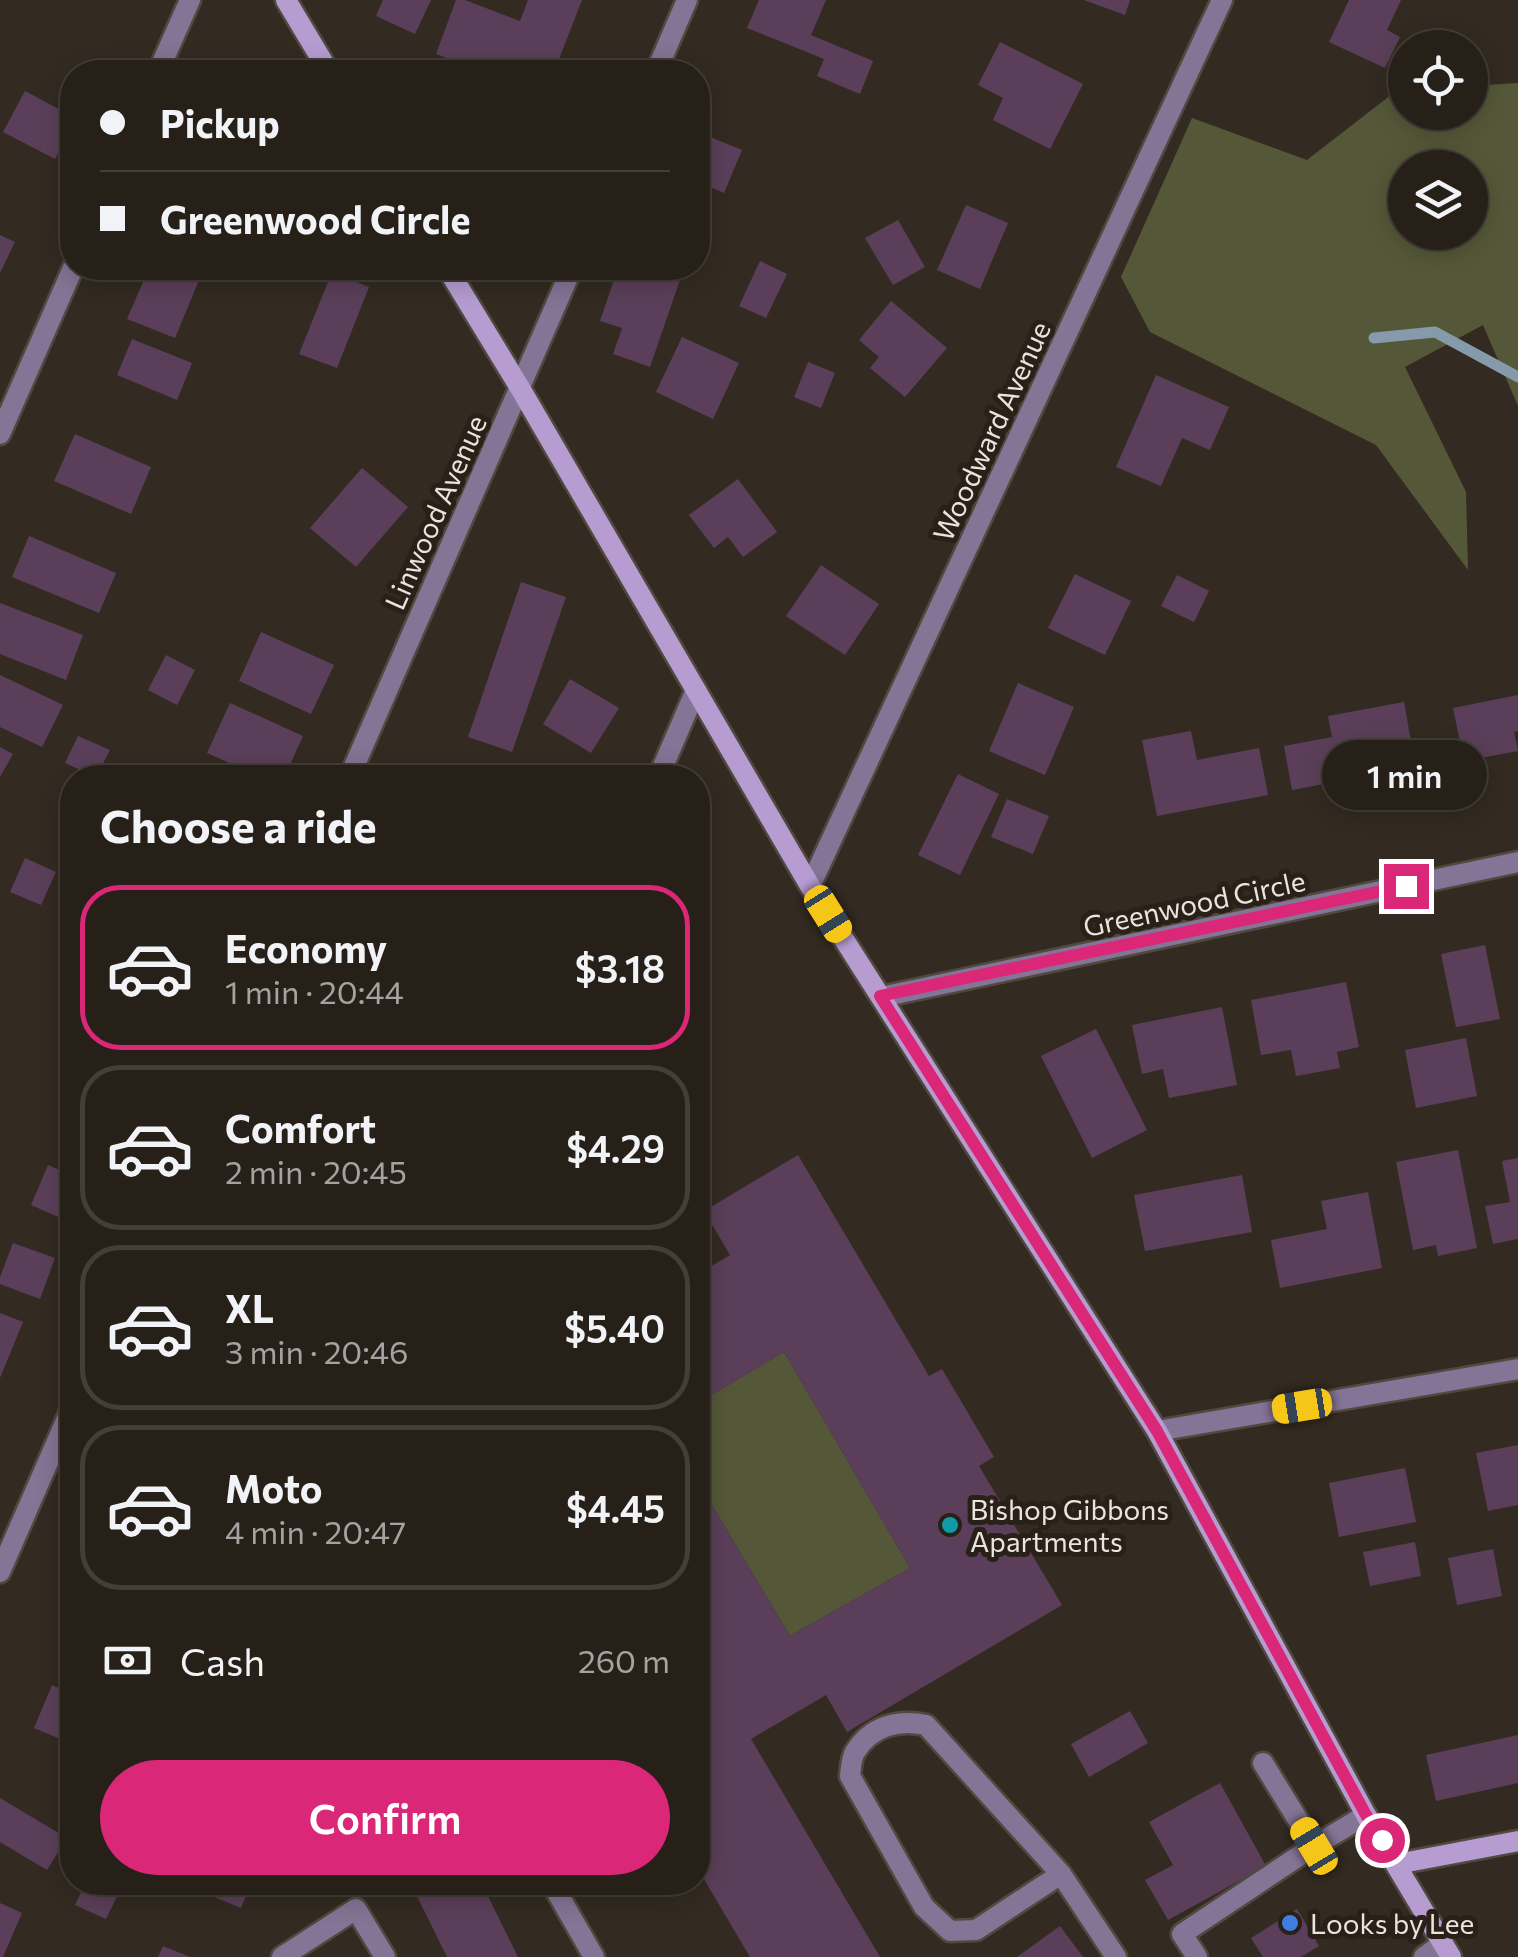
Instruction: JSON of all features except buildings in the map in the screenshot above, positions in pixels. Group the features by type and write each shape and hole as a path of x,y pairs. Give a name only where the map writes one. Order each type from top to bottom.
{"street":[{"path":"163,60 190,0"},
{"path":"286,0 322,60"},
{"path":"661,60 688,0"},
{"name":"Woodward Avenue","path":"810,886 1222,0"},
{"path":"0,434 68,280"},
{"path":"454,280 810,886 1157,1431 1366,1815 1447,1950 1424,1957"},
{"name":"Linwood Avenue","path":"354,765 567,280"},
{"path":"664,765 696,690"},
{"name":"Greenwood Circle","path":"880,996 1518,862"},
{"path":"1157,1431 1518,1369"},
{"path":"0,1572 60,1434"},
{"path":"1062,1874 976,1930 950,1930 924,1907 850,1776 853,1754 873,1732 905,1720 926,1725 1062,1874 1116,1957"},
{"path":"1263,1762 1314,1846"},
{"path":"1197,1957 1182,1934 1366,1815"},
{"path":"1397,1864 1518,1841"},
{"path":"558,1895 594,1957"},
{"path":"282,1957 356,1909 384,1957"}],"green space":[{"path":"1518,83 1518,406 1483,325 1405,367 1466,492 1468,570 1376,445 1150,332 1121,277 1192,118 1307,160 1388,97 1388,130 1488,130 1488,85"},
{"path":"784,1352 910,1568 790,1636 710,1502 710,1396"}],"waterway":[{"path":"1374,338 1435,332 1518,377"}],"place":[{"name":"Bishop Gibbons Apartments","path":"950,1525"},
{"name":"Looks by Lee","path":"1290,1923"}],"route":[{"path":"1382,1840 1157,1431 880,996 1406,886"}]}
